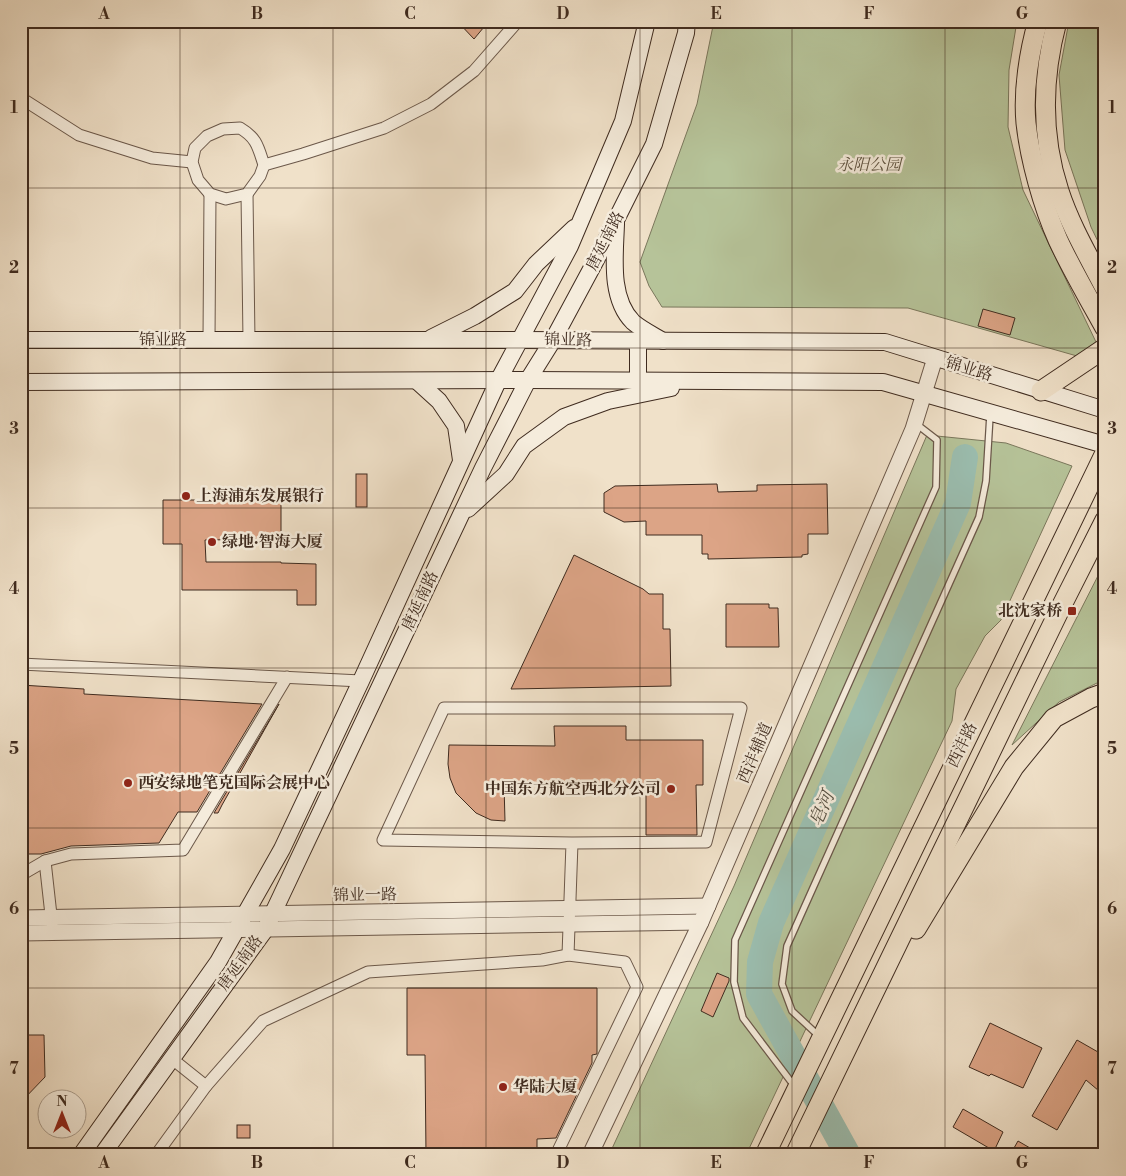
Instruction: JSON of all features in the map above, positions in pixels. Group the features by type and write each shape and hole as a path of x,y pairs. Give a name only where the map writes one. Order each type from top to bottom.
{"highway":[{"path":"1038,21 1031,46 1027,82 1026,122 1036,178 1058,240 1105,328"},
{"path":"1056,21 1049,50 1045,93 1048,145 1059,191 1077,234 1105,288"},
{"path":"1041,391 1105,348"},
{"name":"西沣路","path":"796,1089 1105,453"},
{"name":"西沣路","path":"799,1147 1051,627 1105,520"},
{"path":"851,1038 1014,767 1054,718 1091,698 1105,693"},
{"path":"765,1155 796,1089"}],"main road":[{"name":"唐延南路","path":"81,1155 218,962 282,848 361,681 498,380 570,246 623,121 647,21"},
{"name":"唐延南路","path":"102,1155 265,930 461,515 528,380 553,340 654,144 686,34 687,21"},
{"path":"617,218 614,269 618,298 633,321 663,341"},
{"path":"427,340 475,316 515,291 536,264 580,223"},
{"name":"锦业路","path":"21,340 885,342 1105,410"},
{"path":"638,341 638,380"},
{"path":"21,382 498,380 882,382 1105,445"},
{"path":"417,381 438,401 456,426 462,460"},
{"path":"461,515 506,474 524,446 564,416 608,401 701,381"}],"street":[{"path":"264,164 303,154 384,128 431,104 474,71 518,21"},
{"path":"21,98 79,135 152,158 192,162"},
{"path":"247,194 226,199 210,194 198,180 192,162 195,148 207,136 223,129 240,128 251,135 264,164 260,176 247,194 249,340"},
{"path":"208,340 210,194"},
{"name":"西沣辅道","path":"590,1155 708,906 914,423 935,358"},
{"path":"21,664 361,681"},
{"path":"21,875 44,861 71,854 183,850 286,677"},
{"path":"444,708 741,708 706,842 572,842 383,840 444,708"},
{"path":"568,954 572,842"},
{"path":"44,861 52,917 52,933"},
{"name":"锦业一路","path":"21,918 708,906"},
{"name":"锦业一路","path":"21,933 701,922"},
{"path":"156,1155 206,1086 263,1021 368,972 542,960 568,954 625,962 637,987 556,1155"},
{"path":"171,1058 206,1086"}],"lane":[{"path":"821,1038 792,1011 782,984 787,946 979,517 986,481 990,412"},
{"path":"796,1089 743,1018 734,982 735,940 936,486 937,440 914,423"}],"green space":[{"name":"永阳公园","path":"714,21 1017,21 1009,70 1008,127 1023,190 1096,342 1077,356 908,308 662,307 649,286 640,262 697,104"},
{"path":"1069,21 1105,21 1105,256 1091,227 1065,150 1059,75"},
{"path":"927,435 1006,443 1072,466 1001,620 985,636 956,689 952,721 746,1155 609,1155 734,886"},
{"path":"1105,562 1105,679 1059,702 1012,745"}],"building":[{"path":"457,21 489,21 474,39"},
{"path":"983,309 1015,318 1010,335 978,326"},
{"path":"356,474 367,474 367,507 356,507"},
{"path":"717,484 718,492 757,491 757,485 827,484 828,534 808,534 808,554 802,555 802,557 708,559 708,554 702,554 702,535 646,535 646,521 624,522 604,512 604,493 615,486"},
{"name":"绿地·智海大厦","path":"218,494 281,494 281,539 205,540 206,562 316,564 316,605 297,605 297,590 182,590 182,544 163,544 163,500 218,500"},
{"path":"574,555 643,589 649,594 663,594 663,629 670,629 671,686 511,689"},
{"path":"726,604 769,604 769,608 778,608 779,647 726,647"},
{"name":"西安绿地笔克国际会展中心","path":"21,685 84,689 84,694 262,704 197,812 178,812 159,843 71,846 41,854 21,854"},
{"path":"279,704 218,813 214,813"},
{"name":"中国东方航空西北分公司","path":"554,726 626,726 626,740 703,740 703,785 696,785 697,835 646,835 646,784 504,785 505,821 491,820 476,813 456,793 450,778 448,764 449,745 555,746"},
{"path":"717,973 729,978 729,981 713,1017 701,1011"},
{"name":"华陆大厦","path":"407,988 597,988 597,1054 592,1055 592,1063 556,1138 537,1139 537,1155 426,1155 425,1055 407,1055"},
{"path":"990,1023 1042,1048 1023,1088 969,1067"},
{"path":"21,1035 44,1035 45,1077 21,1102"},
{"path":"1077,1040 1105,1056 1105,1096 1086,1080 1057,1130 1032,1116"},
{"path":"963,1109 1003,1132 994,1151 953,1127"},
{"path":"237,1125 250,1125 250,1138 237,1138"},
{"path":"1018,1141 1042,1155 1010,1155"}],"waterway":[{"name":"皂河","path":"848,1155 759,994 760,962 771,923 958,503 965,457"}],"place":[{"name":"上海浦东发展银行","path":"186,496"},
{"name":"绿地·智海大厦","path":"212,542"},
{"name":"北沈家桥","path":"1072,611"},
{"name":"西安绿地笔克国际会展中心","path":"128,783"},
{"name":"中国东方航空西北分公司","path":"671,789"},
{"name":"华陆大厦","path":"503,1087"}]}
